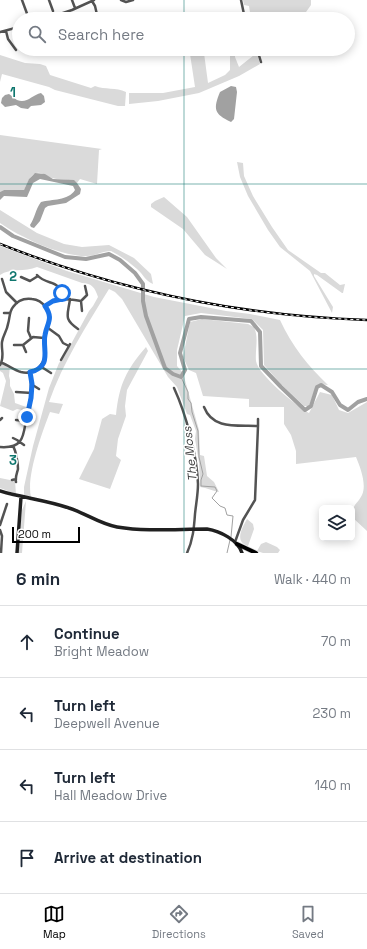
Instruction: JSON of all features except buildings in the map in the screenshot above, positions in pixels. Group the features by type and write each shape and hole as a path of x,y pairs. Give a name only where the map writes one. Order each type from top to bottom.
{"main road":[{"path":"0,491 65,507 115,527 155,530 213,530 256,553"},
{"path":"17,553 20,497"},
{"path":"236,543 240,547 242,553"}],"street":[{"path":"26,0 22,1 26,12"},
{"path":"49,0 53,11"},
{"path":"72,0 75,8"},
{"path":"65,12 93,0 96,12"},
{"path":"121,0 126,2 133,0"},
{"path":"240,0 243,12"},
{"path":"0,32 12,29"},
{"path":"6,31 8,39 12,44"},
{"path":"260,56 261,62"},
{"path":"21,277 30,281 38,276 43,280 57,285 61,291 62,299"},
{"path":"2,279 6,292 17,303"},
{"path":"81,301 87,295 85,286"},
{"path":"31,299 38,301 45,306 50,316 48,328 44,338 46,354 40,366 30,372 21,372 1,364 3,355 1,341 8,324 10,313 17,303 23,300 31,299"},
{"path":"45,306 53,301 62,299 81,301"},
{"path":"70,299 67,318 71,325 78,330"},
{"path":"81,301 82,311"},
{"path":"4,312 10,313"},
{"path":"29,318 28,331 31,338"},
{"path":"48,328 59,336 64,343 69,345 61,360"},
{"path":"14,345 23,345 31,338 44,338"},
{"path":"23,345 26,352"},
{"path":"40,366 51,372"},
{"path":"0,447 13,446 20,442 26,431 26,420 32,393 30,372"},
{"path":"32,384 39,389"},
{"path":"174,388 179,399 195,459 198,483 195,529 187,553"},
{"path":"16,392 32,393"},
{"path":"204,407 209,416 217,423 258,426"},
{"path":"27,414 32,414 33,417"},
{"path":"236,543 243,520 255,500 258,419"},
{"path":"16,420 26,420"},
{"path":"13,438 24,445"},
{"path":"12,480 16,480 18,465 16,452 13,446"},
{"path":"0,525 7,504"},
{"path":"0,530 2,536 0,551"}],"shaded area":[{"path":"243,0 311,0 311,5 306,12 250,12 249,6 244,5"},
{"path":"0,55 25,63 46,66 50,75 91,88 95,86 126,92 125,106 118,106 55,90 2,74 0,82"},
{"path":"190,56 204,56 208,83 225,75 230,70 230,56 235,56 239,67 253,56 258,56 260,64 239,76 199,93 158,101 129,104 129,93 163,93 195,87"},
{"path":"231,86 236,87 237,92 234,119 231,122 218,113 216,110 216,103 220,92"},
{"path":"41,93 44,96 45,102 41,105 31,106 28,109 21,108 16,105 5,107 1,103 2,98 9,94 17,100 24,101"},
{"path":"0,135 102,149 99,150 97,184 80,179 77,183 74,181 55,179 41,173 37,173 31,177 24,190 4,190 0,192"},
{"path":"237,162 243,163 244,176 253,196 288,250 321,273 325,273 340,285 345,284 342,293 314,274 333,307 332,313 310,271 280,247 268,230 248,196 240,177"},
{"path":"35,173 45,174 53,179 74,180 81,189 80,194 66,203 48,206 45,208 40,221 34,228 30,225 41,202 64,198 72,194 75,190 73,186 40,179 33,183 27,197 4,196 0,200 0,192 4,190 24,190 29,179"},
{"path":"164,197 187,217 216,258 227,269 205,255 183,229 151,207 151,204"},
{"path":"0,210 37,233 64,244 82,247 109,245 134,258 151,274 153,284 131,264 111,251 90,256 77,255 54,250 30,240 0,223"},
{"path":"0,246 67,271 154,297 280,320 301,355 328,385 319,384 316,386 310,404 308,406 304,406 264,365 263,330 252,319 201,313 185,316 177,350 177,366 183,373 199,430 200,455 204,456 207,476 214,482 219,492 200,487 199,463 195,439 196,431 190,415 187,414 177,387 168,377 122,299 115,292 109,289 76,344 55,387 49,402 63,404 59,414 50,412 33,466 30,488 31,497 24,496 24,487 33,446 49,388 59,363 64,357 98,297 91,285 37,267 8,272 0,275"},
{"path":"202,319 248,324 254,327 257,339 256,361 258,367 270,382 309,413 320,392 332,395 339,410 348,413 367,402 367,531 355,520 355,505 362,495 364,486 356,457 296,464 296,451 291,435 284,424 284,407 249,407 249,399 203,396 196,373 189,370 183,357 190,322"},
{"path":"146,347 148,351 127,390 125,406 126,416 118,439 116,456 121,460 110,489 79,479 94,449 102,419 110,414 116,415 119,395 125,378 133,363"},
{"path":"2,363 10,366 10,386 14,394 15,403 29,408 28,411 17,409 13,411 0,406 6,381 3,373 0,371 0,365"},
{"path":"0,478 15,481 16,494 0,488"},
{"path":"26,501 22,553 18,553 22,510"},
{"path":"247,519 253,524 254,529 248,546 241,541 240,538 241,530"},
{"path":"266,542 277,547 280,550 278,553 263,553 257,551 261,544"}],"waterway":[{"path":"0,227 13,236 65,257 86,259 109,254 120,260 135,273 143,284 143,301 146,316 165,368 173,374 181,377 185,370 180,353 189,319 201,317 251,321 260,332 261,366 305,410 311,406 317,387 321,385 332,392 340,405 348,410 358,402 367,399"},
{"name":"The Moss","path":"181,377 188,392 188,399 191,403 192,412 198,431 199,457 203,474 201,486 215,487 217,491 212,498 220,506 225,508 227,515 233,516 231,537"},
{"name":"The Moss","path":"227,553 230,540"}],"railway":[{"path":"0,244 45,261 90,275 135,288 180,298 226,307 273,313 320,318 367,320"}],"route":[{"path":"27,417 30,407 32,384 30,372 40,366 46,354 44,338 50,319 49,313 45,306 53,301 62,299 62,293"}]}
